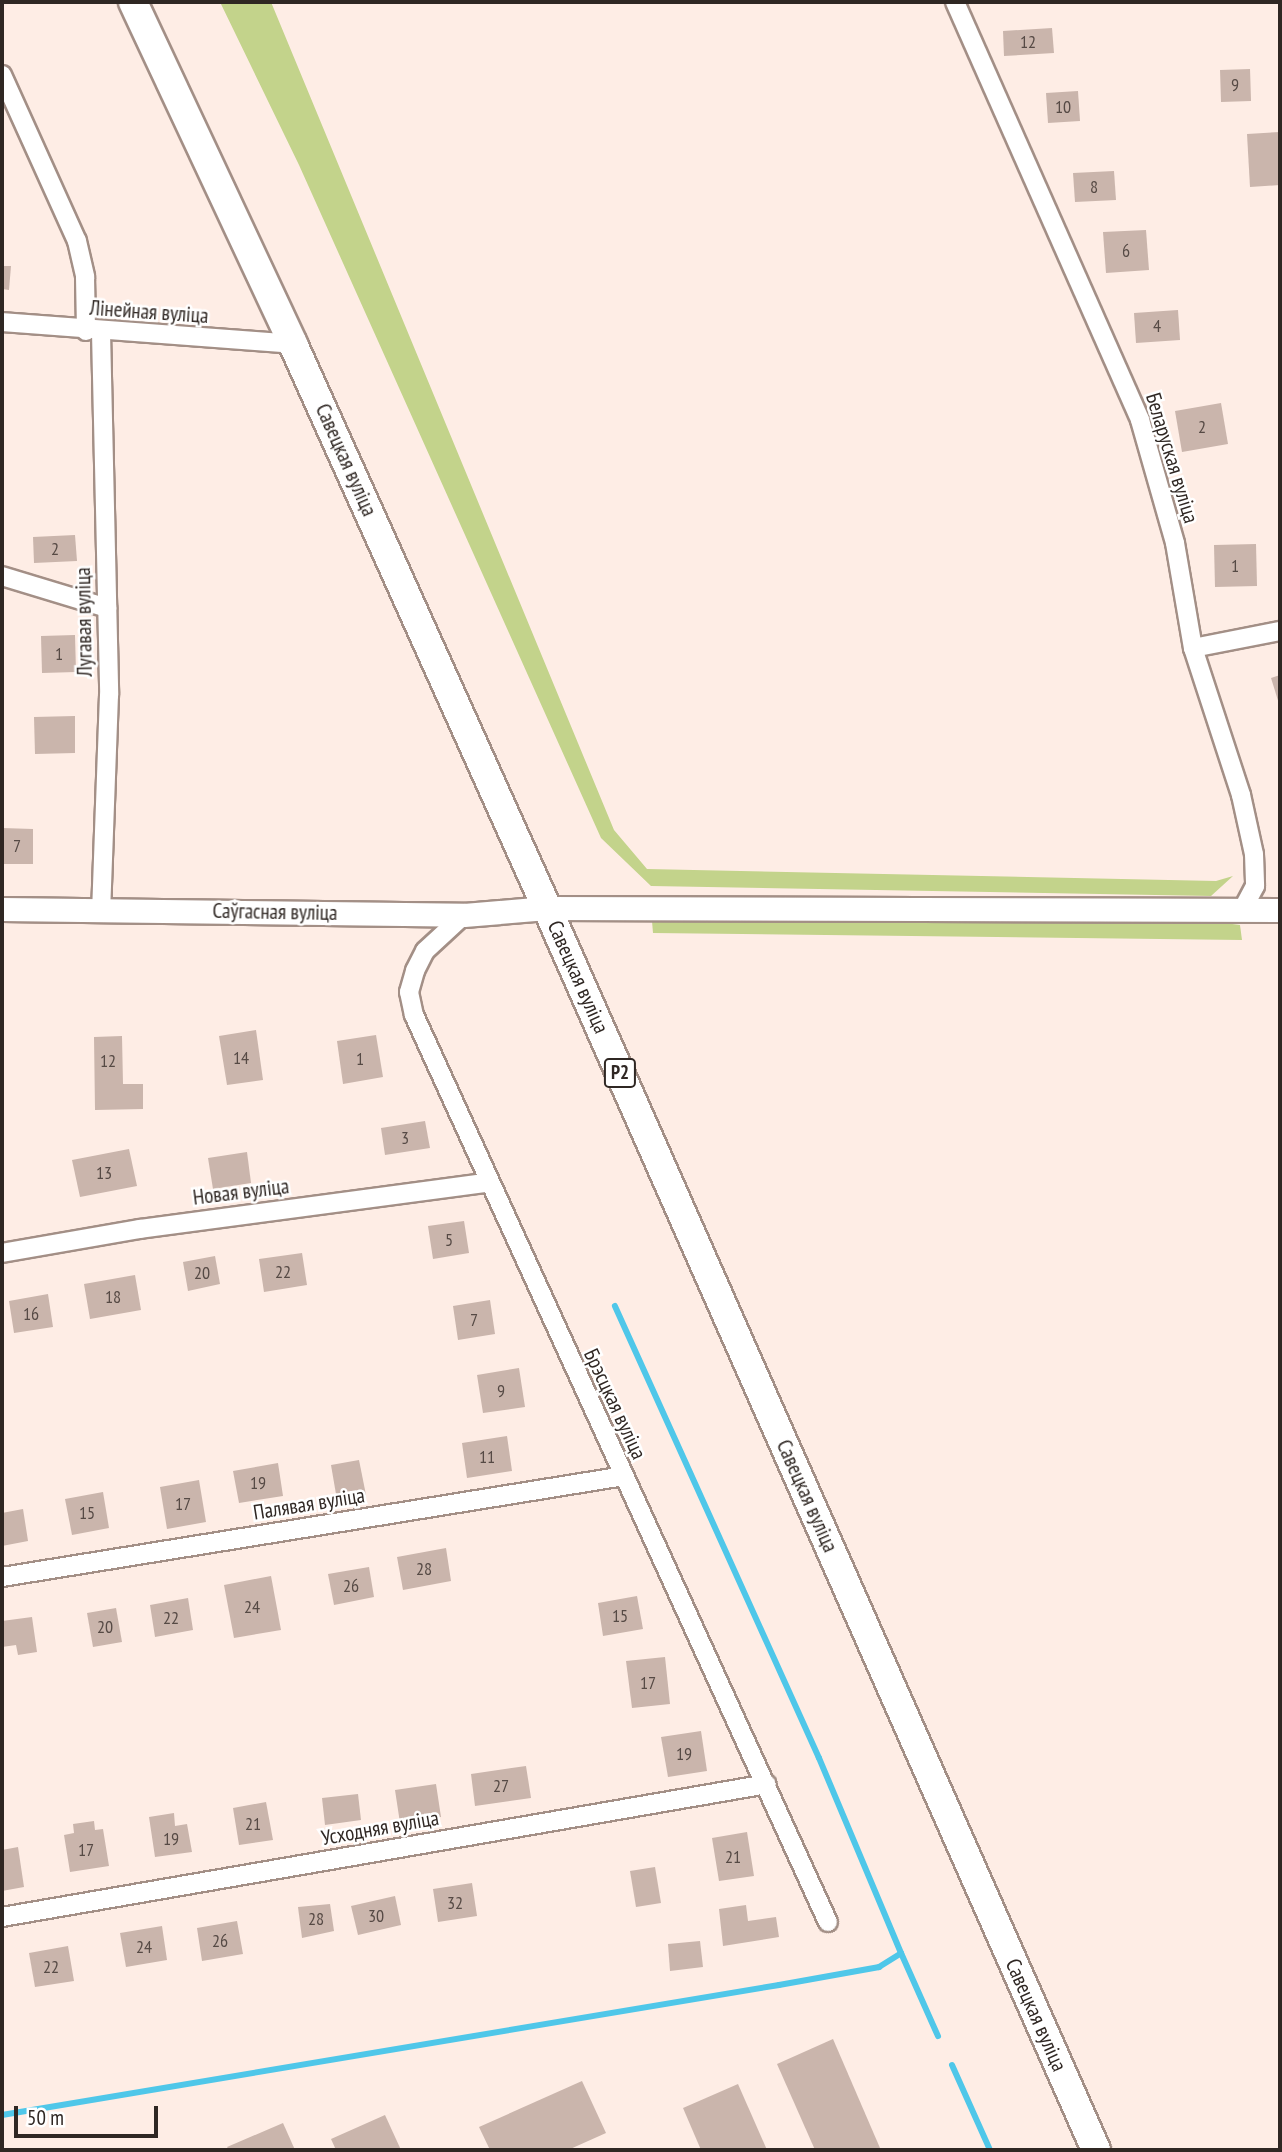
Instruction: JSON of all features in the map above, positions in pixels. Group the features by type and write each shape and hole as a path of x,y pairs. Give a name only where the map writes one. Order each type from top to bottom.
{"main road":[{"name":"Савецкая вуліца","path":"133,2 293,344 547,908 1096,2150"}],"street":[{"name":"Беларуская вуліца","path":"955,2 1140,420 1175,543 1193,648 1241,795 1254,853 1255,886 1243,909"},
{"name":"Лугавая вуліца","path":"2,75 77,241 93,331 109,695 102,910"},
{"name":"Лінейная вуліца","path":"2,322 93,331 293,344"},
{"path":"2,576 107,608"},
{"path":"1193,648 1280,631"},
{"name":"Саўгасная вуліца","path":"2,909 464,915 547,908 1280,910"},
{"name":"Брэсцкая вуліца","path":"464,915 425,951 409,992 414,1015 487,1183 767,1784 828,1922"},
{"name":"Новая вуліца","path":"2,1253 140,1229 487,1183"},
{"name":"Палявая вуліца","path":"2,1577 624,1476"},
{"name":"Усходняя вуліца","path":"2,1917 767,1784"}],"green space":[{"path":"220,2 271,2 614,830 647,869 1216,881 1233,876 1211,896 651,886 601,838 299,165"},
{"path":"1186,918 1240,925 1242,940 653,933 652,921"}],"building":[{"path":"1052,28 1054,53 1004,56 1003,31"},
{"path":"1250,69 1251,101 1221,102 1220,70"},
{"path":"1078,91 1080,121 1048,123 1046,93"},
{"path":"1280,132 1280,185 1250,187 1247,134"},
{"path":"1114,171 1116,200 1075,202 1073,173"},
{"path":"1146,230 1149,270 1106,273 1103,232"},
{"path":"2,266 11,266 9,290 2,289"},
{"path":"1178,310 1180,340 1136,343 1134,313"},
{"path":"1221,403 1228,444 1182,452 1175,411"},
{"path":"75,535 77,561 34,563 33,537"},
{"path":"1256,544 1257,586 1215,587 1214,545"},
{"path":"75,635 76,672 42,673 41,636"},
{"path":"1280,675 1280,707 1271,678"},
{"path":"75,716 75,753 35,754 34,717"},
{"path":"2,828 33,829 33,864 2,864"},
{"path":"256,1030 263,1080 227,1085 219,1036"},
{"path":"376,1035 383,1077 343,1084 337,1041"},
{"path":"122,1036 123,1084 143,1084 143,1109 95,1110 94,1037"},
{"path":"425,1121 430,1148 385,1155 381,1128"},
{"path":"129,1149 137,1186 80,1197 72,1160"},
{"path":"247,1152 251,1183 213,1189 208,1158"},
{"path":"464,1221 469,1253 433,1259 428,1226"},
{"path":"302,1253 307,1285 264,1292 259,1259"},
{"path":"215,1256 220,1284 188,1291 183,1262"},
{"path":"135,1275 141,1310 90,1319 84,1284"},
{"path":"48,1294 53,1327 14,1333 9,1301"},
{"path":"490,1300 495,1334 458,1340 453,1306"},
{"path":"519,1368 525,1407 483,1413 477,1375"},
{"path":"507,1436 512,1471 467,1478 462,1443"},
{"path":"359,1460 366,1495 337,1500 331,1465"},
{"path":"278,1463 283,1496 239,1503 233,1471"},
{"path":"199,1480 206,1522 167,1529 160,1487"},
{"path":"103,1492 109,1528 72,1535 65,1499"},
{"path":"23,1509 28,1541 2,1546 2,1513"},
{"path":"446,1548 451,1581 403,1590 397,1557"},
{"path":"369,1567 374,1597 334,1605 328,1574"},
{"path":"271,1576 281,1630 234,1638 224,1585"},
{"path":"637,1596 643,1629 603,1636 598,1603"},
{"path":"188,1598 193,1630 155,1637 150,1605"},
{"path":"116,1608 122,1642 93,1647 87,1613"},
{"path":"32,1617 37,1652 18,1655 16,1645 2,1647 2,1621"},
{"path":"665,1657 670,1704 632,1708 626,1661"},
{"path":"701,1731 707,1771 668,1777 661,1737"},
{"path":"526,1766 531,1798 475,1806 471,1774"},
{"path":"436,1784 441,1817 400,1823 395,1790"},
{"path":"358,1794 361,1820 325,1825 322,1798"},
{"path":"266,1802 273,1840 239,1845 233,1808"},
{"path":"174,1813 175,1826 187,1824 192,1852 155,1857 149,1817"},
{"path":"94,1821 95,1830 103,1829 109,1866 70,1872 64,1835 74,1833 73,1824"},
{"path":"747,1832 754,1876 719,1881 712,1838"},
{"path":"18,1847 24,1887 2,1891 2,1850"},
{"path":"655,1867 661,1903 636,1907 630,1871"},
{"path":"472,1883 477,1916 438,1922 433,1889"},
{"path":"395,1896 401,1925 358,1935 351,1906"},
{"path":"330,1904 334,1931 302,1938 298,1907"},
{"path":"746,1905 748,1921 776,1917 779,1937 723,1946 719,1909"},
{"path":"237,1921 243,1954 202,1961 197,1928"},
{"path":"162,1926 167,1960 126,1967 120,1933"},
{"path":"700,1941 703,1967 670,1971 668,1944"},
{"path":"68,1946 74,1981 35,1987 29,1953"},
{"path":"833,2039 880,2148 876,2150 815,2150 777,2064"},
{"path":"582,2081 606,2133 568,2150 490,2150 479,2127"},
{"path":"738,2084 767,2150 701,2150 683,2108"},
{"path":"385,2115 401,2150 336,2150 331,2139"},
{"path":"283,2123 295,2150 229,2150 227,2147"}],"waterway":[{"path":"2,2115 879,1967 901,1953 819,1758 615,1306"},
{"path":"901,1953 938,2036"},
{"path":"952,2065 990,2150"}]}
